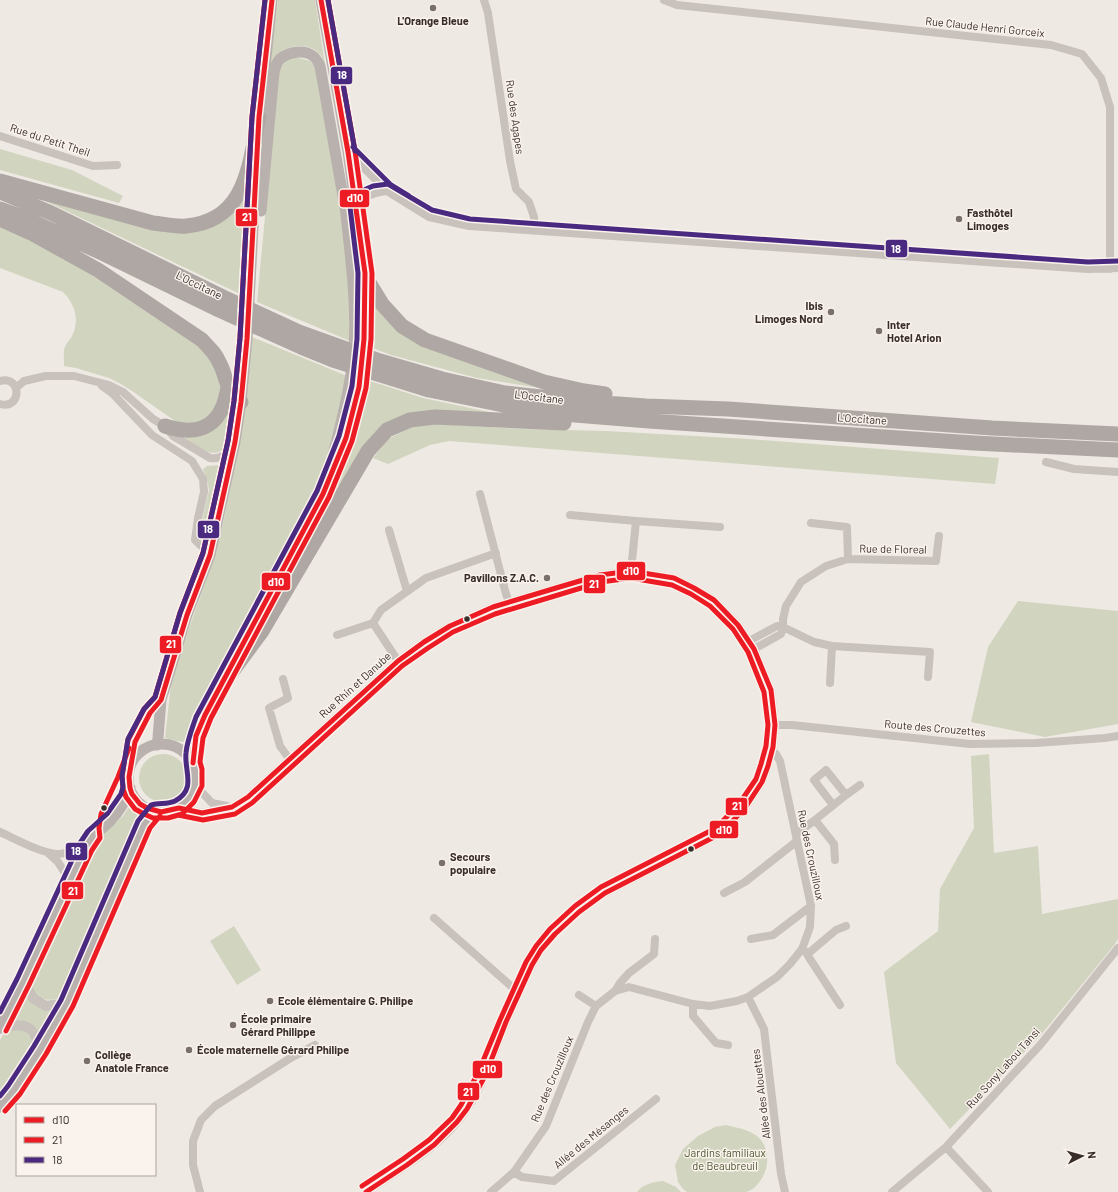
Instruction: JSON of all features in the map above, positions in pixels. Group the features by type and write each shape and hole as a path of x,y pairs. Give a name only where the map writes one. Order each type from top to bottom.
{"highway":[{"path":"0,181 153,223 177,226 197,225 207,222 232,206 244,183 248,171 259,117"},
{"name":"L'Occitane","path":"0,192 49,212 221,303 265,324 333,360 442,379 505,392 577,401 646,406 728,409 992,428 1118,434"},
{"name":"L'Occitane","path":"0,209 25,218 102,253 221,303"},
{"path":"0,219 33,234 98,270 202,340 217,358 228,386 241,402"},
{"path":"366,273 368,281 382,304 402,326 425,340 544,382 584,391 629,398 646,406"},
{"name":"L'Occitane","path":"265,324 299,332 333,344 378,368 429,390 539,411 649,421 974,443 1118,450"},
{"path":"165,426 182,431 194,430 207,426 215,420 224,405 227,397 228,386"},
{"path":"220,688 262,631 368,451 387,430 410,420 435,416 585,424 649,421"}],"main road":[{"path":"247,339 259,117 272,0"},
{"path":"322,0 351,260 354,311 354,349 350,382 345,411 323,494"},
{"path":"192,763 196,736 204,715 220,688 323,494 346,438 359,387 364,339 366,273 348,152 326,29"},
{"path":"157,745 161,700 188,615 210,555 235,442 241,402 275,65 286,56 296,52 308,53 317,60 320,66 346,213"},
{"path":"165,744 178,748 188,756 192,763 195,770 195,785 190,798 179,808 167,811 155,811 140,804 132,794 129,777 131,765 141,751 149,747 165,744"},
{"path":"0,1029 24,982 86,846 93,836 112,819 122,806 130,788"},
{"path":"0,1107 14,1090 40,1050 67,1003 144,824 155,811"}],"street":[{"name":"Rue des Agapes","path":"484,0 488,14 510,161 516,189 528,202 534,217 534,231"},
{"name":"Rue Claude Henri Gorceix","path":"664,0 677,5 1051,45 1082,54 1102,78 1110,107 1114,269"},
{"name":"Rue du Petit Theil","path":"0,136 93,166 117,165"},
{"path":"348,152 388,191 429,217 469,226 1081,269 1114,269"},
{"path":"357,208 375,192 388,191"},
{"path":"16,388 24,381 46,376 74,376 109,384 123,392 153,419 165,426 173,436 210,458 215,459 226,454 235,442"},
{"path":"0,381 6,380 14,384 17,393 13,402 4,405 0,404"},
{"path":"94,381 112,393 152,435 192,461 203,479 204,492 195,540 210,555"},
{"path":"1046,462 1074,469 1118,472"},
{"path":"480,494 509,602"},
{"path":"570,515 720,527"},
{"path":"631,572 636,521"},
{"name":"Rue de Floreal","path":"811,523 847,527 848,559"},
{"path":"389,530 407,591"},
{"name":"Rue de Floreal","path":"783,627 782,619 786,606 801,582 826,566 848,559 936,561 939,536"},
{"path":"337,635 373,623 381,610 426,578 496,553"},
{"name":"Rue Rhin et Danube","path":"179,808 202,813 232,807 248,797 398,661 424,642 450,626 493,607 600,575 631,572 674,578 714,600 738,625 754,649 771,690 775,725 772,750 768,766 762,782 745,808 720,834 605,893 588,904 562,926 542,949 529,971 506,1021 483,1082 467,1110 450,1131 443,1137 423,1153 366,1192"},
{"path":"373,623 398,661"},
{"path":"749,641 777,626 783,627 814,642 832,646 930,652 928,676"},
{"path":"754,649 781,634 783,627"},
{"path":"830,683 832,646"},
{"path":"283,679 288,698 269,708 280,746 290,760"},
{"name":"Route des Crouzettes","path":"775,725 792,724 970,744 1036,743 1118,736"},
{"name":"Rue des Crouzilloux","path":"491,1192 514,1172 546,1126 588,1022 596,1006 616,991 630,987 693,1004 710,1006 737,1001 748,997 777,977 804,950 810,927 810,906 780,761 772,750"},
{"path":"833,805 814,780 826,770 846,795"},
{"path":"195,785 212,803 232,807"},
{"path":"724,893 745,882 815,820 860,785"},
{"path":"815,820 834,844 835,860"},
{"path":"0,832 48,853 58,862 70,881"},
{"path":"48,853 60,854 86,846"},
{"path":"751,939 773,935 810,906"},
{"path":"434,918 511,986 520,990"},
{"path":"804,950 810,952 836,930 846,926"},
{"name":"Rue des Crouzilloux","path":"616,991 620,983 629,973 654,954 655,939"},
{"name":"Rue Sony Labou Tansi","path":"892,1192 946,1147 1041,1044 1118,948"},
{"path":"804,950 840,1005"},
{"path":"24,982 34,999 46,1006 67,1003"},
{"path":"579,995 596,1006"},
{"name":"Allée des Alouettes","path":"748,997 764,1029 781,1174 785,1192"},
{"path":"693,1004 693,1016 716,1043 728,1045"},
{"path":"0,1029 22,1025 32,1031 40,1050"},
{"path":"200,1192 193,1165 193,1142 201,1120 215,1106 289,1059 315,1045"},
{"name":"Allée des Mésanges","path":"514,1172 522,1177 554,1181 656,1099"},
{"path":"946,1147 988,1192"}],"green space":[{"path":"278,0 315,0 336,134 322,57 313,49 301,46 289,48 278,54 260,187 261,150 269,63"},
{"path":"296,57 310,61 317,70 346,245 350,341 257,302 278,78 283,64"},
{"path":"0,149 72,170 123,196 119,203 0,170"},
{"path":"35,196 183,231 244,196 247,201 242,295"},
{"path":"0,224 64,257 201,345 221,379 220,406 198,425 175,421 132,391 109,378 64,366 64,349 72,336 76,324 75,312 71,302 63,292 0,268"},
{"path":"368,287 388,321 552,390 477,378 391,355 367,346"},
{"path":"252,337 347,376 331,452 322,483 244,631 198,711 190,727 187,741 182,742 165,738 171,684 208,575 224,519 240,441"},
{"path":"364,379 423,398 508,416 388,424 324,516 345,460"},
{"path":"229,399 234,401 228,438 225,447 214,453 208,452 181,438 191,437"},
{"path":"437,424 748,439 999,458 995,484 449,441 430,445 388,464 373,458 388,439 412,427"},
{"path":"221,465 205,530 200,530 209,490 203,469 207,466"},
{"path":"1018,601 1118,611 1118,724 1045,737 971,722 988,647"},
{"path":"158,754 168,754 180,761 187,773 187,783 180,795 168,802 158,802 150,798 143,791 139,783 139,773 143,765 150,758"},
{"path":"989,754 994,853 1038,846 1042,914 1118,899 1118,939 1041,1035 950,1129 896,1063 884,972 938,931 940,889 974,828 971,756"},
{"path":"131,804 143,813 67,990 57,999 47,1000 38,997 32,990 32,978 82,866 94,843 123,816"},
{"path":"234,926 261,970 237,985 210,941"},
{"path":"25,992 59,1008 40,1041 36,1031 7,1022"},
{"path":"13,1029 25,1030 32,1040 33,1047 32,1052 24,1065 0,1097 0,1040 5,1032"},
{"name":"Jardins familiaux de Beaubreuil","path":"726,1125 750,1132 757,1136 762,1142 767,1155 767,1162 766,1170 759,1183 754,1188 746,1192 687,1192 678,1182 675,1165 683,1149 698,1136 715,1127"},
{"name":"Jardins familiaux de Beaubreuil","path":"663,1181 676,1187 681,1192 637,1192 648,1184"}],"transit line":[{"name":"21","path":"265,0 252,117 240,338 234,401 228,441 203,553 180,613 155,697 144,709 128,740 122,776 123,789 126,797 135,809 153,818 168,818 182,814 194,802 202,786 202,769 200,762 203,738 211,718 329,497 352,441 366,388 371,339 372,273 355,151 328,0"},
{"name":"18","path":"0,1012 17,979 80,843 88,831 107,814 121,794 123,787 122,776 128,739 144,709 155,697 180,613 203,553 228,441 234,401 240,338 252,117 265,0"},
{"name":"d10","path":"179,808 161,812 147,808 140,804 132,794 129,777 135,742 150,713 161,700 187,615 210,555 235,442 241,402 247,339 259,117 272,0"},
{"name":"d10","path":"193,763 196,736 205,715 323,494 346,438 359,387 364,339 365,273 348,152 321,0"},
{"name":"18","path":"328,0 355,151"},
{"name":"18","path":"353,147 391,185 409,196"},
{"name":"18","path":"0,1096 34,1046 61,1000 138,821 151,805 175,801 186,791 188,785 186,760 187,748 196,717 317,491 339,436 352,386 357,339 358,273 350,207 366,189 373,186 388,184 432,210 470,219 1088,262 1118,261"},
{"name":"d10","path":"179,808 202,813 232,807 248,797 398,661 424,642 450,626 493,607 600,575 631,571 674,578 714,600 738,625 754,649 771,690 775,725 773,747 768,766 762,782 745,808 720,834 605,893 579,912 555,934 541,950 532,965 506,1022 485,1076 467,1109 457,1122 434,1145 366,1192"},
{"name":"21","path":"178,815 203,820 235,814 252,803 402,666 453,632 495,614 601,582 631,578 672,585 691,594 710,606 733,629 748,652 764,692 768,725 766,746 756,779 739,804 716,828 601,887 575,906 550,929 536,946 526,962 478,1073 461,1105 452,1118 429,1140 362,1186"},
{"name":"21","path":"6,1031 92,850 100,838 99,828 101,814 129,748"},
{"name":"21","path":"5,1111 20,1094 46,1054 73,1006 150,828 160,816"}],"place":[{"name":"L'Orange Bleue","path":"433,8"},
{"name":"Fasthôtel Limoges","path":"959,219"},
{"name":"Ibis Limoges Nord","path":"831,312"},
{"name":"Inter Hotel Arion","path":"879,331"},
{"name":"Pavillons Z.A.C.","path":"547,578"},
{"name":"Secours populaire","path":"442,863"},
{"name":"Ecole élémentaire G. Philipe","path":"270,1001"},
{"name":"École primaire Gérard Philippe","path":"233,1025"},
{"name":"École maternelle Gérard Philipe","path":"189,1050"},
{"name":"Collège Anatole France","path":"87,1061"}]}
